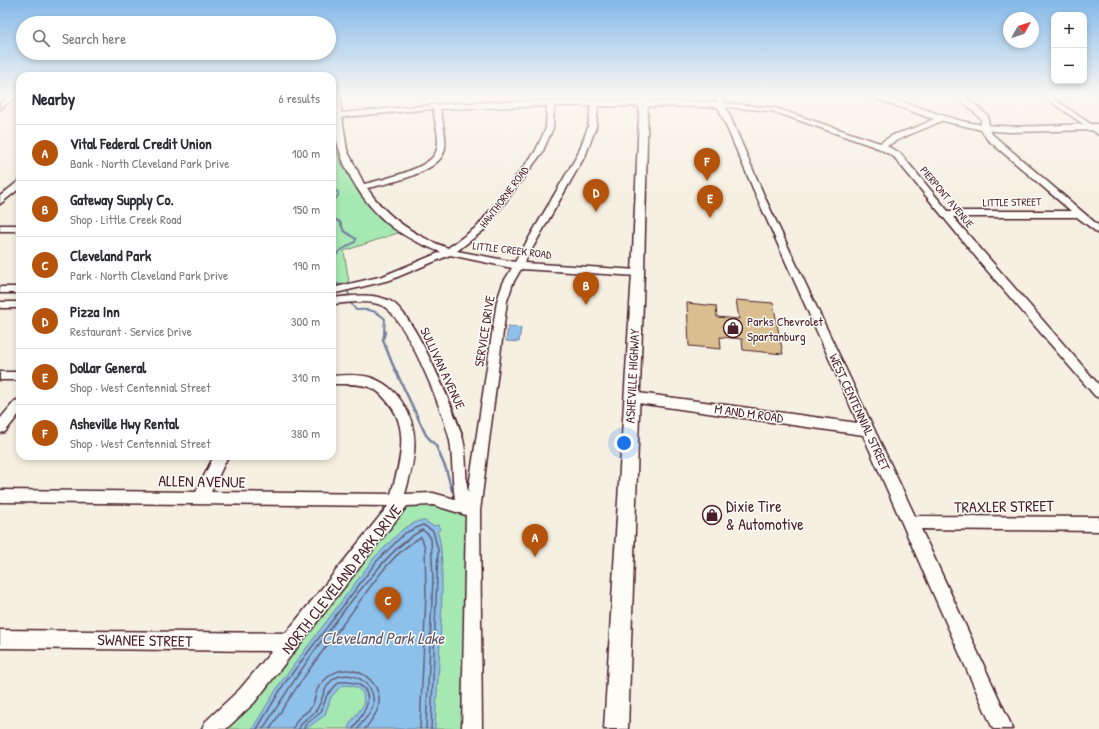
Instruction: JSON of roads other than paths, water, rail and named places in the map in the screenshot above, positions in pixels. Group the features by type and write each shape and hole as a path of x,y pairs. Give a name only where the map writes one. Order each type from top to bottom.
{"main road":[{"name":"ASHEVILLE HIGHWAY","path":"616,729 638,273 643,129"}],"street":[{"name":"LITTLE CREEK ROAD","path":"337,129 341,148 348,165 362,187 383,213 400,229 424,242 451,252 483,260 518,265 638,273"},
{"path":"362,187 423,168 435,160 441,152 438,129"},
{"name":"HAWTHORNE ROAD","path":"336,290 368,283 451,252 465,243 484,224 544,145 551,129"},
{"name":"SERVICE DRIVE","path":"468,510 502,301 508,283 582,154 590,136 591,129"},
{"name":"WEST CENTENNIAL STREET","path":"731,129 761,198 910,522 1003,729"},
{"name":"PIERPONT AVENUE","path":"831,129 881,146 897,155 989,266 1099,393"},
{"path":"881,146 896,137 917,129"},
{"path":"985,129 990,137 1099,231"},
{"path":"0,201 16,187"},
{"name":"LITTLE STREET","path":"946,214 1079,214"},
{"path":"0,228 16,228"},
{"path":"0,290 16,290"},
{"name":"SULLIVAN AVENUE","path":"336,301 368,299 383,302 395,309 407,328 437,389 453,428 468,510"},
{"path":"0,305 16,305"},
{"path":"0,376 16,376"},
{"path":"336,380 360,380 378,386 390,395 406,419 409,428 408,447 399,500"},
{"name":"M AND M ROAD","path":"631,396 868,430"},
{"path":"0,428 16,409"},
{"path":"200,499 219,460"},
{"name":"ALLEN AVENUE","path":"0,496 399,500"},
{"name":"NORTH CLEVELAND PARK DRIVE","path":"212,729 247,696 291,642 384,522 399,500 433,498 444,500 468,510"},
{"path":"468,510 472,729"},
{"name":"TRAXLER STREET","path":"910,522 964,525 1037,523 1099,524"},
{"name":"SWANEE STREET","path":"0,639 291,642"}],"water":[{"path":"508,327 521,328 519,342 506,341"},
{"name":"Cleveland Park Lake","path":"418,521 425,521 433,526 438,525 440,529 437,532 440,544 442,566 442,594 435,729 349,729 349,725 364,704 363,693 353,686 347,685 341,686 331,697 325,715 306,729 252,729 281,682 374,558 403,529"}],"waterway":[{"path":"336,191 338,192 338,196 336,198"},
{"path":"336,220 340,222 344,231 356,239 355,242 338,252 336,256"},
{"path":"347,290 349,295"},
{"path":"349,301 356,310 372,311 382,316 385,319 384,332"},
{"path":"385,331 383,340 392,363 426,435 436,446 446,469 452,491"}],"place":[{"name":"Asheville Hwy Rental","path":"707,181"},
{"name":"Pizza Inn","path":"596,212"},
{"name":"Dollar General","path":"710,218"},
{"name":"Gateway Supply Co.","path":"586,305"},
{"name":"Parks Chevrolet Spartanburg","path":"733,328"},
{"name":"Dixie Tire & Automotive","path":"712,515"},
{"name":"Vital Federal Credit Union","path":"535,557"},
{"name":"Cleveland Park","path":"388,620"}]}
